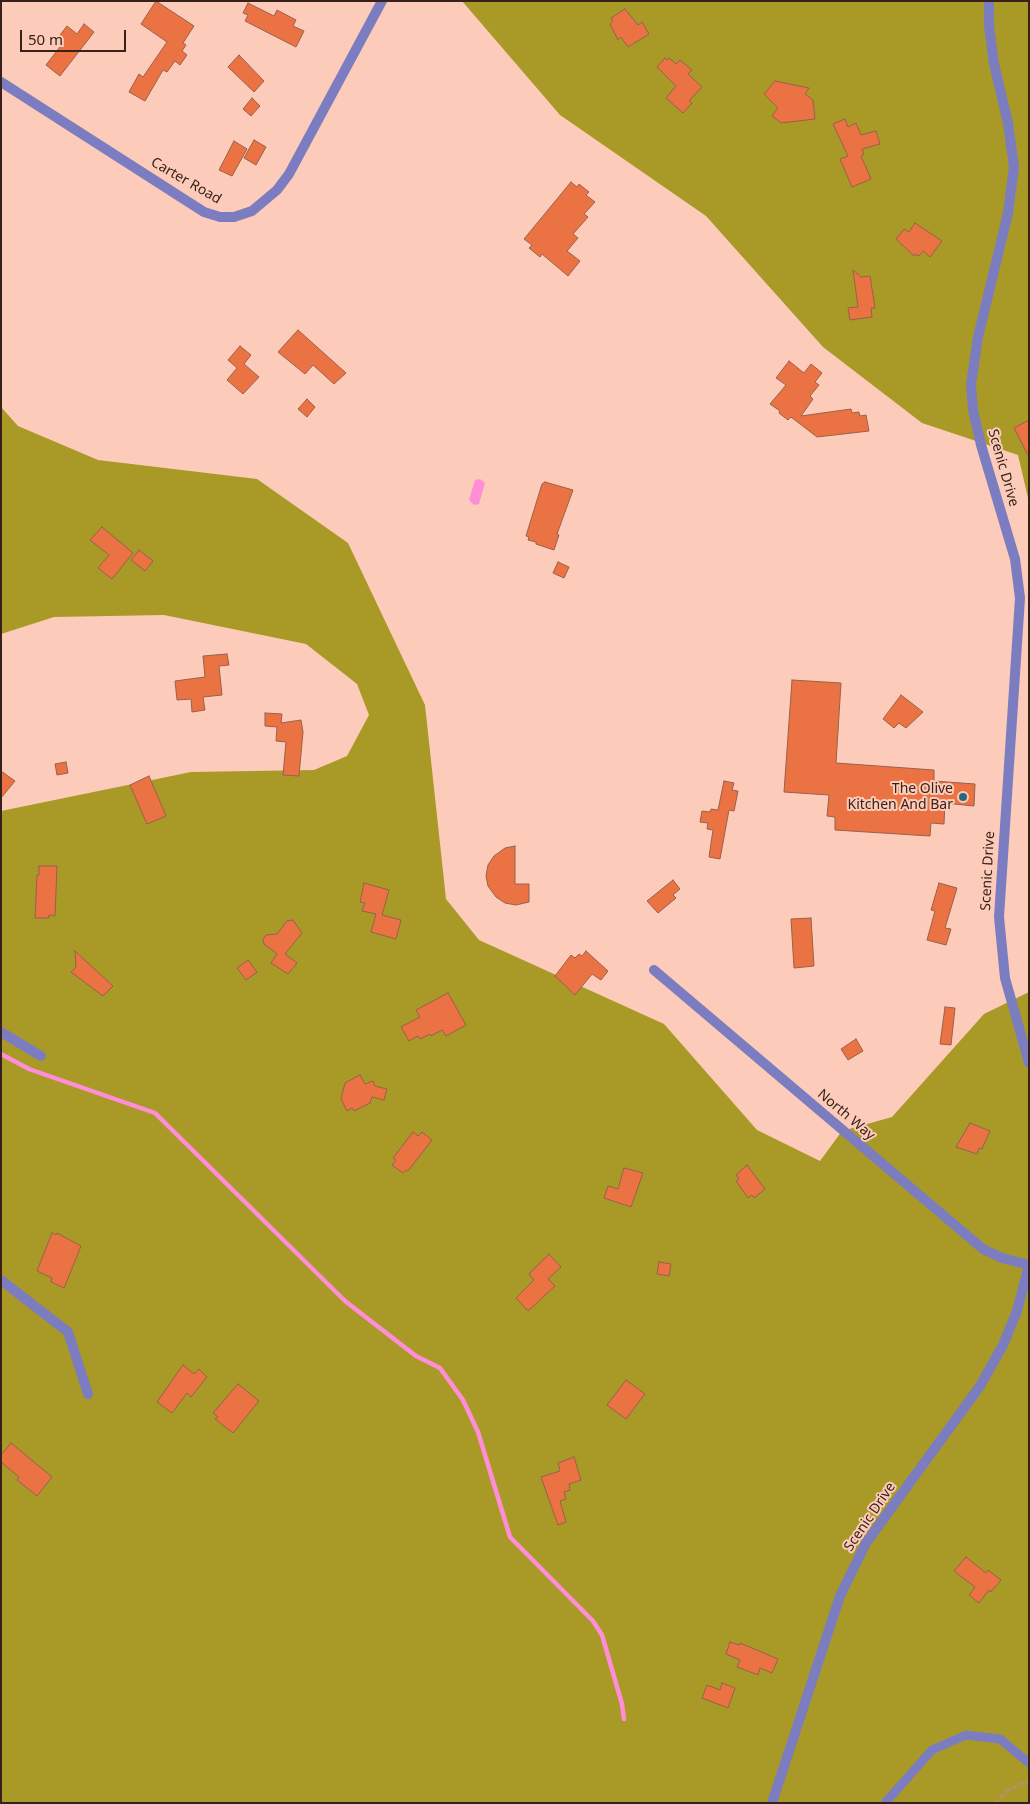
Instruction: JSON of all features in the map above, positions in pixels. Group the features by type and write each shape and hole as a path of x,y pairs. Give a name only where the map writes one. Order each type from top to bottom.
{"street":[{"name":"Carter Road","path":"1,82 204,212 220,217 234,218 252,211 277,190 289,174 382,1"},
{"name":"Scenic Drive","path":"989,1 989,26 994,64 1008,122 1014,167 1008,213 978,337 971,384 973,410 981,445 1015,559 1020,598 999,917 1005,978 1029,1063"},
{"name":"North Way","path":"654,970 984,1249 1002,1258 1029,1265"},
{"path":"1,1032 41,1056"},
{"name":"Scenic Drive","path":"772,1803 840,1596 866,1543 980,1386 1003,1345 1017,1311 1029,1265"},
{"path":"1,1280 68,1332 88,1394"}],"lane":[{"path":"885,1803 932,1750 966,1735 1000,1739 1029,1763"}],"path":[{"path":"995,1803 1010,1789 1029,1782"}],"shaded area":[{"path":"462,1 1029,1 1029,502 1018,455 922,423 823,347 706,216 560,115"},
{"path":"1,407 18,426 98,460 257,479 348,543 425,705 446,899 479,940 664,1024 757,1130 820,1161 842,1131 892,1117 984,1014 1029,992 1029,1803 1,1803 1,811 191,772 314,770 347,756 369,715 357,684 306,644 164,615 54,617 1,634"},
{"path":"480,479 485,483 479,504 474,505 469,500 475,480"}],"building":[{"path":"156,1 194,26 183,43 186,45 182,51 187,55 180,65 175,61 167,72 163,70 145,101 129,92 139,74 143,77 167,42 141,24"},
{"path":"248,3 274,16 277,10 296,20 293,26 304,31 296,47 245,21 248,15 243,13"},
{"path":"625,9 638,25 642,22 649,34 628,47 621,37 618,40 610,24 613,21 611,18"},
{"path":"84,24 94,32 60,76 46,65 63,43 57,39 67,26 77,34"},
{"path":"239,55 264,81 254,92 228,67"},
{"path":"665,58 667,60 669,58 676,64 680,60 692,70 688,74 702,87 689,101 692,103 683,113 666,98 676,86 657,67"},
{"path":"775,81 809,88 805,94 813,100 815,119 781,123 772,116 778,108 764,94"},
{"path":"252,98 260,106 251,116 243,109"},
{"path":"845,119 848,127 856,123 861,135 876,131 880,144 862,149 864,154 861,156 871,179 852,187 840,159 848,156 833,124"},
{"path":"254,140 266,147 256,165 244,158"},
{"path":"234,141 247,149 232,176 219,170"},
{"path":"571,182 577,187 579,184 589,192 586,195 595,202 584,214 588,217 573,234 578,238 567,251 580,261 568,276 542,254 540,257 529,248 532,245 524,239"},
{"path":"915,223 942,241 930,257 923,251 919,256 915,254 914,256 896,239 904,229 909,232"},
{"path":"853,270 861,277 870,276 875,308 871,308 872,317 850,320 848,308 858,307"},
{"path":"298,330 346,373 334,384 313,365 305,374 278,352"},
{"path":"240,346 251,355 244,364 259,377 243,394 227,380 237,368 228,360"},
{"path":"789,361 804,373 811,364 822,373 815,382 819,385 810,396 813,399 801,416 851,409 852,413 859,412 860,416 866,415 869,431 817,437 791,417 788,420 779,413 780,411 770,404 786,385 776,378"},
{"path":"307,399 315,407 307,417 298,409"},
{"path":"1029,420 1029,457 1014,428"},
{"path":"545,482 573,490 557,534 559,535 554,550 528,540 529,537 526,536 542,484"},
{"path":"102,527 133,553 112,579 98,568 109,555 90,540"},
{"path":"139,550 153,561 145,571 131,560"},
{"path":"558,562 569,567 564,578 553,573"},
{"path":"227,654 229,665 219,666 222,695 203,697 205,710 192,712 191,699 177,700 175,681 205,677 203,656"},
{"path":"792,680 841,683 836,763 934,770 934,781 975,784 974,806 945,803 944,824 931,823 930,836 835,830 835,817 827,816 829,795 784,792"},
{"path":"901,695 923,712 906,728 899,723 894,728 883,719"},
{"path":"265,713 282,714 281,723 301,720 303,732 299,776 283,775 286,742 276,741 277,727 265,726"},
{"path":"66,762 68,773 57,775 55,764"},
{"path":"1,771 15,781 1,798"},
{"path":"149,776 166,816 147,824 130,785"},
{"path":"724,781 734,783 732,790 738,791 734,811 729,810 720,859 709,857 713,830 707,829 708,823 700,822 702,811 718,810"},
{"path":"515,846 515,884 529,884 529,902 516,905 505,903 496,897 488,886 486,876 488,865 494,856 505,848"},
{"path":"39,866 57,866 55,916 49,915 49,918 35,918"},
{"path":"673,880 680,889 673,895 676,898 658,913 647,901"},
{"path":"364,883 389,890 382,915 401,920 396,939 371,932 376,914 362,911 365,903 360,902"},
{"path":"939,883 957,888 945,928 951,929 946,945 927,940 935,911 931,910"},
{"path":"811,918 814,966 794,968 791,919"},
{"path":"293,920 302,933 285,954 297,963 288,974 271,963 277,954 264,944 263,939 266,935 277,934 287,921"},
{"path":"75,951 113,986 103,996 71,972 76,967"},
{"path":"586,951 608,971 601,980 592,974 575,995 555,976 571,955 575,958 579,954 582,956"},
{"path":"248,960 257,972 246,980 237,968"},
{"path":"448,993 466,1025 446,1036 442,1030 431,1036 430,1034 420,1039 418,1036 409,1041 401,1027 420,1017 416,1010"},
{"path":"945,1007 955,1008 951,1045 940,1044"},
{"path":"856,1039 863,1051 848,1060 841,1049"},
{"path":"360,1075 365,1084 373,1081 375,1086 387,1089 384,1100 372,1097 370,1103 354,1111 352,1108 347,1111 341,1099 345,1083"},
{"path":"970,1123 990,1131 982,1149 979,1148 977,1154 956,1147"},
{"path":"413,1132 418,1136 422,1132 432,1140 408,1171 406,1170 403,1173 392,1165 396,1160 393,1158"},
{"path":"747,1165 765,1189 754,1198 752,1195 748,1198 736,1181 739,1179 736,1175"},
{"path":"624,1168 643,1173 631,1207 604,1198 608,1186 618,1189"},
{"path":"52,1233 56,1235 57,1233 81,1246 64,1288 51,1282 52,1278 37,1271"},
{"path":"549,1254 561,1267 548,1279 555,1286 528,1311 516,1298 534,1280 529,1274"},
{"path":"659,1262 671,1264 669,1276 657,1274"},
{"path":"183,1365 194,1374 199,1369 207,1377 191,1397 187,1393 172,1413 157,1402"},
{"path":"626,1380 645,1394 626,1419 607,1405"},
{"path":"238,1384 259,1401 233,1433 215,1419 218,1417 213,1413"},
{"path":"11,1443 52,1477 37,1496 17,1480 19,1477 1,1462 1,1455"},
{"path":"574,1457 581,1480 569,1484 570,1490 564,1492 566,1499 560,1501 566,1522 558,1525 541,1477 560,1471 558,1463"},
{"path":"966,1557 986,1573 988,1570 1001,1580 991,1592 989,1590 979,1603 969,1595 975,1587 954,1571"},
{"path":"730,1642 739,1645 740,1643 778,1659 772,1673 760,1668 758,1675 737,1667 740,1660 726,1654"},
{"path":"722,1683 735,1688 728,1708 702,1698 707,1685 720,1690"}],"waterway":[{"path":"1,1054 29,1069 155,1113 345,1301 416,1356 440,1368 463,1400 478,1432 510,1537 593,1621 602,1635 622,1704 624,1719"}],"place":[{"name":"The Olive Kitchen And Bar","path":"963,797"}]}
